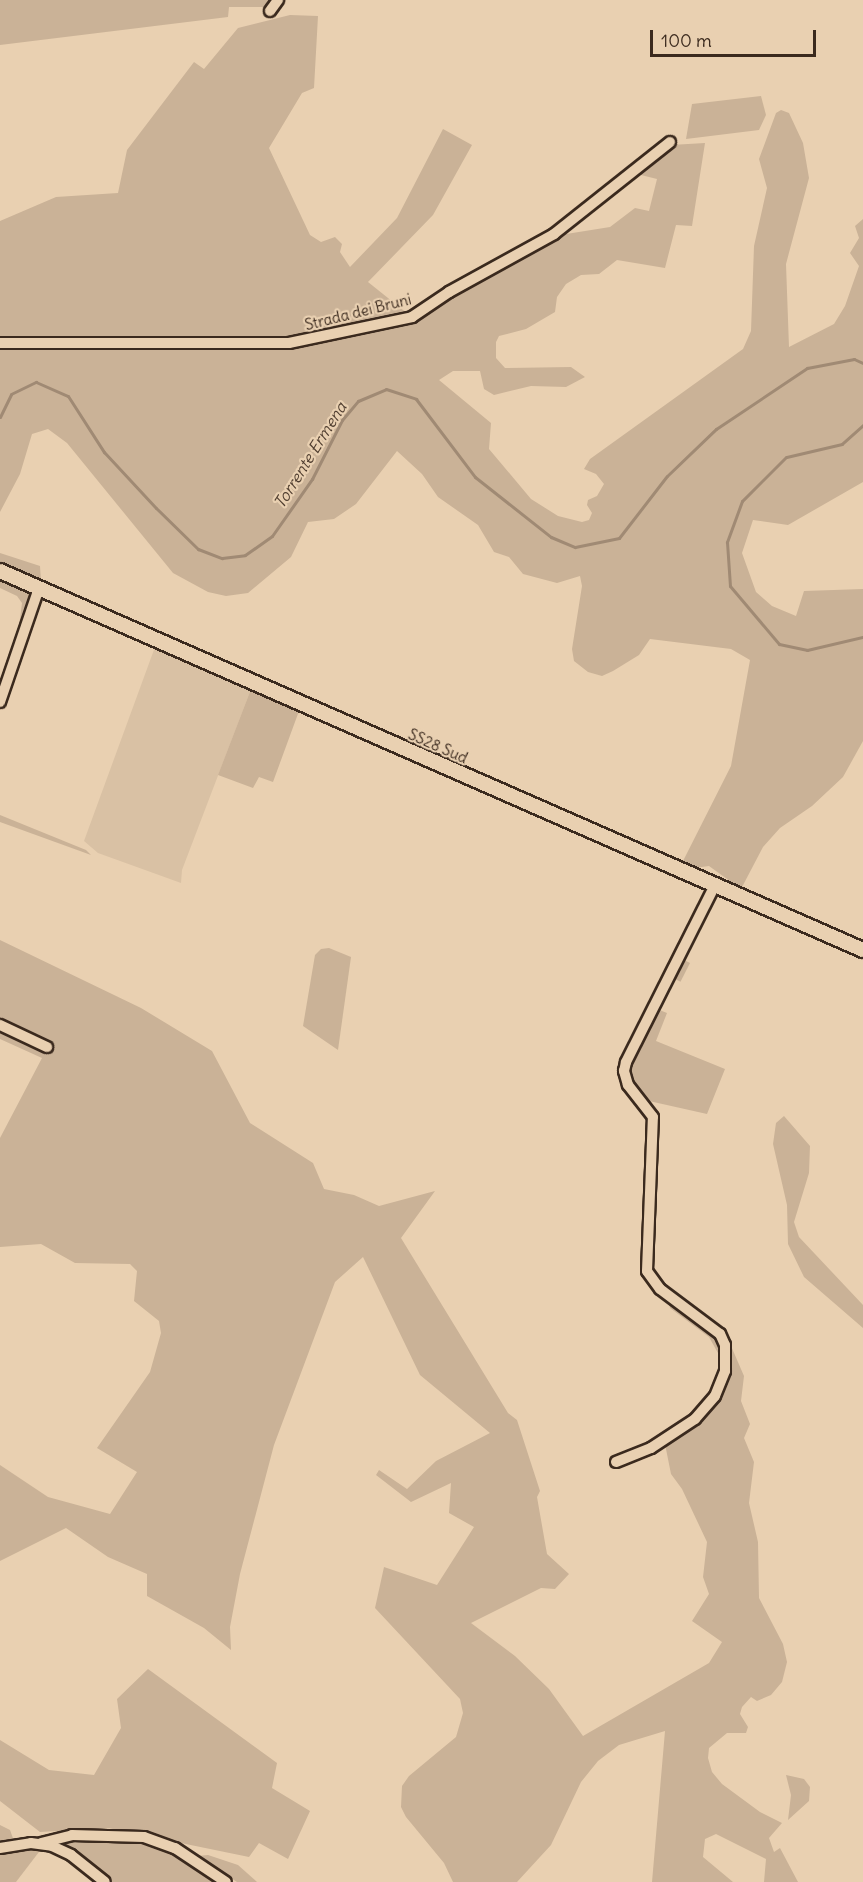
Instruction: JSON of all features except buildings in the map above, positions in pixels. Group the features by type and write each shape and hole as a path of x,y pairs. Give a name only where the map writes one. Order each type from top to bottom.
{"main road":[{"name":"SS28 Sud","path":"0,571 863,950"}],"street":[{"path":"270,11 278,0"},
{"name":"Strada dei Bruni","path":"0,343 289,343 412,317 449,292 559,230 670,142"},
{"path":"0,702 39,588"},
{"path":"616,1462 651,1449 695,1419 715,1396 725,1371 725,1345 720,1334 660,1289 647,1271 653,1117 648,1106 628,1085 624,1071 626,1062 715,885"},
{"path":"0,1025 47,1047"},
{"path":"0,1848 41,1843 72,1835 144,1837 175,1848 226,1882"},
{"path":"41,1843 67,1852 105,1882"}],"shaded area":[{"path":"0,0 273,0 263,7 229,7 228,17 0,45"},
{"path":"290,15 318,16 314,88 302,93 269,148 310,235 321,242 335,237 342,244 340,252 350,267 397,218 443,129 472,145 433,215 368,282 408,314 302,338 0,339 0,221 56,197 118,193 127,150 194,62 204,69 238,28"},
{"path":"761,96 766,115 759,130 686,139 692,104"},
{"path":"781,110 789,113 803,143 809,178 786,264 789,347 834,324 845,306 859,266 850,253 859,238 855,226 863,219 863,482 788,525 753,520 742,553 756,592 772,606 796,616 804,591 863,589 863,741 843,777 812,806 780,828 763,847 741,889 709,866 694,868 682,863 731,766 750,660 731,649 650,639 639,655 613,671 602,676 588,672 574,661 572,649 582,586 580,576 557,583 523,574 509,557 494,552 478,525 438,497 422,474 397,451 356,504 334,519 308,522 291,557 248,593 226,596 208,592 173,573 67,443 48,429 32,434 20,474 0,512 0,346 288,348 410,322 442,300 560,235 610,227 635,208 649,211 657,179 637,174 671,145 705,143 692,226 676,225 665,268 617,260 599,274 581,275 566,284 557,297 555,312 526,329 499,336 496,342 496,358 505,368 571,367 585,377 566,387 531,386 494,395 484,389 480,371 453,371 439,380 491,423 489,449 531,499 558,516 582,522 589,520 592,513 587,505 588,500 597,496 604,484 596,474 584,469 590,459 743,349 751,331 754,246 767,188 759,159 776,113"},
{"path":"0,553 40,566 41,581 0,562"},
{"path":"0,578 26,590 31,598 17,643 22,603 17,596 0,588"},
{"path":"155,647 251,689 182,870 181,883 98,853 84,841"},
{"path":"251,689 299,711 273,782 259,777 253,788 218,775"},
{"path":"0,815 86,850 91,855 0,822"},
{"path":"0,940 141,1008 212,1051 250,1123 313,1163 324,1189 354,1195 379,1206 435,1191 401,1238 508,1413 517,1420 540,1491 537,1497 547,1554 569,1574 555,1589 541,1588 471,1623 515,1656 549,1689 583,1736 709,1663 722,1642 692,1621 709,1594 703,1577 707,1542 682,1489 671,1474 665,1444 702,1417 729,1352 728,1339 744,1376 741,1401 750,1424 744,1438 754,1462 749,1503 758,1542 759,1598 783,1644 787,1662 782,1682 771,1695 757,1701 751,1697 742,1707 740,1714 748,1727 746,1733 727,1733 709,1748 708,1758 712,1772 722,1784 760,1812 782,1823 769,1838 774,1852 780,1848 798,1882 764,1882 766,1859 716,1834 705,1839 703,1857 733,1882 652,1882 665,1731 619,1745 598,1761 581,1782 551,1845 517,1882 453,1882 444,1863 406,1817 401,1807 402,1786 409,1776 456,1737 463,1713 460,1699 375,1608 384,1567 437,1585 474,1527 449,1513 451,1483 411,1502 376,1475 379,1470 407,1489 436,1461 490,1433 420,1375 363,1257 335,1282 274,1445 240,1574 230,1627 231,1650 204,1628 147,1596 147,1574 108,1557 66,1528 0,1561 0,1465 48,1497 110,1514 137,1472 97,1448 150,1372 161,1333 159,1321 134,1301 137,1271 130,1264 75,1263 41,1244 0,1247 0,1138 42,1058 0,1039 0,1030 21,1030 0,1020"},
{"path":"329,948 351,957 338,1050 303,1026 315,955 321,949"},
{"path":"682,959 690,963 680,982 672,978"},
{"path":"657,1009 667,1013 656,1041 725,1069 707,1114 649,1101 632,1085 628,1071 632,1058"},
{"path":"784,1116 810,1146 809,1173 794,1222 799,1237 863,1305 863,1328 804,1277 788,1244 787,1205 773,1144 776,1123"},
{"path":"668,1298 703,1323 719,1341 723,1362 709,1337 670,1308"},
{"path":"148,1669 277,1763 272,1788 310,1811 288,1859 259,1843 249,1857 108,1828 40,1832 0,1801 0,1740 49,1770 94,1775 121,1728 117,1699"},
{"path":"786,1775 804,1779 810,1787 809,1801 788,1820 791,1795"},
{"path":"0,1825 10,1830 14,1841 0,1843"},
{"path":"64,1839 142,1841 170,1852 217,1882 112,1882 56,1841"},
{"path":"42,1848 16,1882 0,1882 0,1853"},
{"path":"208,1855 238,1865 257,1882 237,1882 197,1856"}],"waterway":[{"name":"Torrente Ermena","path":"0,417 11,394 36,382 68,396 104,452 156,508 198,549 222,558 245,555 272,536 312,479 342,420 358,401 386,389 416,399 475,477 551,537 575,547 619,538 667,476 716,429 807,368 854,359 863,363"},
{"name":"Torrente Ermena","path":"863,425 842,444 786,457 742,501 727,542 730,586 779,644 807,650 863,637"}]}
